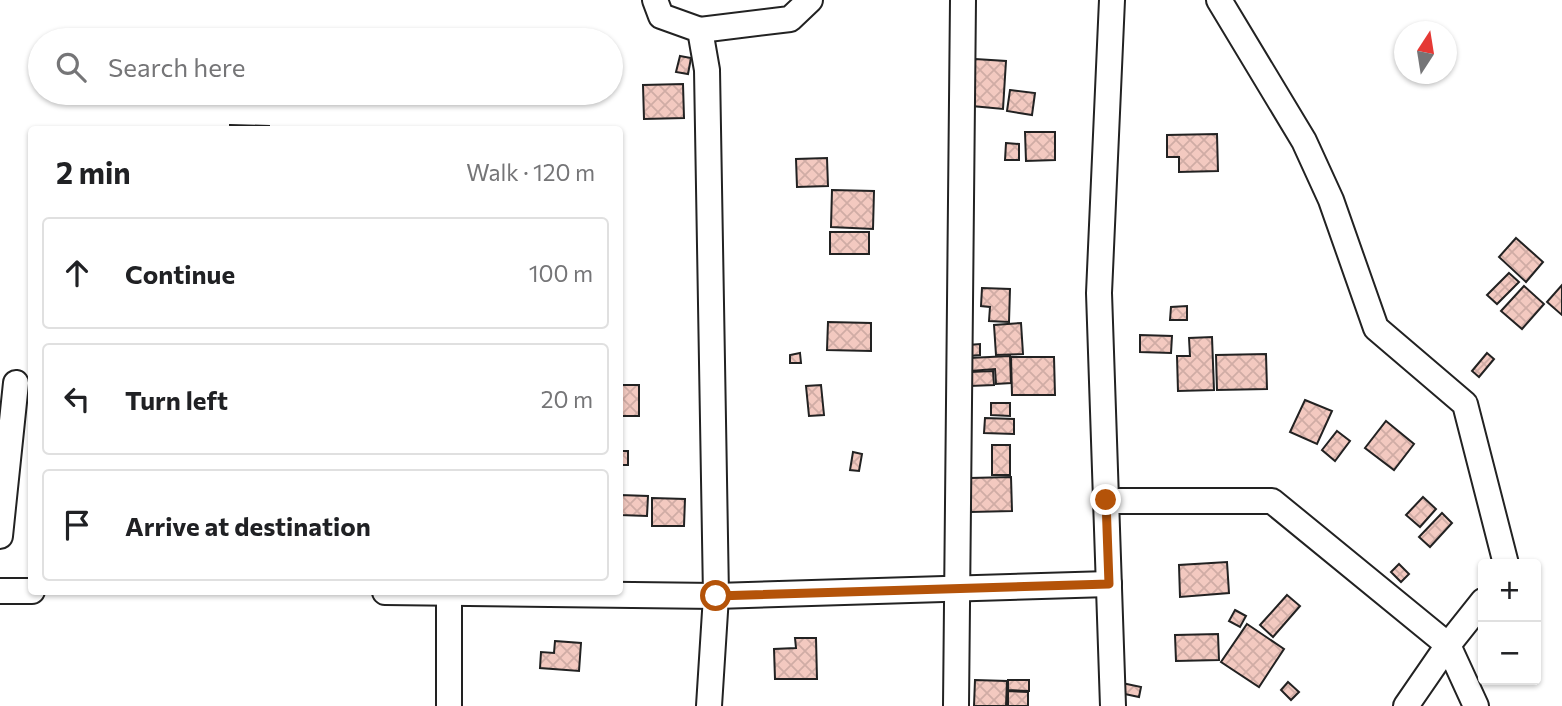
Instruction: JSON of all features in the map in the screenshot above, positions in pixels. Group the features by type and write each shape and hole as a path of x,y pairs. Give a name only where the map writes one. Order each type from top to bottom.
{"street":[{"path":"655,0 661,16 700,30 790,19 810,0"},
{"path":"956,706 963,0"},
{"path":"1112,0 1099,293 1113,706"},
{"path":"1219,0 1304,141 1331,200 1376,328 1465,404 1505,559"},
{"path":"700,30 707,70 716,596 709,706"},
{"path":"0,536 16,383"},
{"path":"1106,500 1272,501 1448,645 1476,706"},
{"path":"623,595 716,596 1109,584"},
{"path":"0,591 28,591"},
{"path":"449,595 449,706"},
{"path":"1406,706 1478,607"}],"building":[{"path":"680,56 691,58 688,74 676,72"},
{"path":"975,59 1006,61 1003,109 972,106"},
{"path":"683,84 684,118 644,119 643,85"},
{"path":"1010,90 1035,93 1032,115 1007,111"},
{"path":"1025,132 1055,132 1055,160 1026,161"},
{"path":"1217,134 1218,171 1179,172 1179,157 1167,157 1167,135"},
{"path":"1006,143 1019,144 1019,160 1005,160"},
{"path":"827,158 828,186 797,187 796,159"},
{"path":"832,190 874,191 873,229 831,227"},
{"path":"830,232 869,232 869,254 830,254"},
{"path":"1516,238 1543,262 1526,282 1499,257"},
{"path":"1509,273 1519,282 1497,304 1487,295"},
{"path":"1562,285 1562,315 1547,302"},
{"path":"1524,286 1544,304 1522,329 1501,311"},
{"path":"982,288 1010,289 1009,322 989,321 990,307 981,306"},
{"path":"1187,306 1187,320 1170,320 1171,307"},
{"path":"828,322 871,323 871,351 827,350"},
{"path":"1021,323 1023,354 996,355 994,325"},
{"path":"1140,335 1172,336 1171,353 1140,352"},
{"path":"1212,337 1214,390 1178,391 1177,356 1190,356 1189,338"},
{"path":"980,344 980,355 969,356 968,345"},
{"path":"800,353 801,363 790,363 790,355"},
{"path":"1487,353 1494,359 1479,377 1472,371"},
{"path":"1266,354 1267,389 1217,390 1216,355"},
{"path":"1010,356 1011,383 996,384 995,369 970,371 969,358"},
{"path":"1011,357 1054,357 1055,395 1012,395"},
{"path":"993,371 994,385 970,386 970,372"},
{"path":"623,385 639,385 639,416 623,416"},
{"path":"821,385 824,415 809,416 806,386"},
{"path":"1305,400 1332,411 1317,444 1290,432"},
{"path":"991,403 1010,403 1010,416 991,415"},
{"path":"985,418 1014,419 1014,434 984,433"},
{"path":"1386,421 1414,444 1394,470 1365,448"},
{"path":"1337,431 1350,441 1335,461 1322,450"},
{"path":"992,445 1010,445 1010,475 992,475"},
{"path":"623,451 628,451 628,465 623,465"},
{"path":"853,452 862,454 859,471 850,470"},
{"path":"1011,477 1012,511 971,512 970,478"},
{"path":"623,495 648,496 647,516 623,515"},
{"path":"1423,497 1436,509 1420,527 1406,515"},
{"path":"652,498 685,499 684,526 652,526"},
{"path":"1442,513 1452,523 1430,547 1419,537"},
{"path":"1227,562 1229,593 1180,597 1179,565"},
{"path":"1399,564 1409,574 1401,582 1391,572"},
{"path":"1287,595 1300,606 1273,637 1260,625"},
{"path":"1235,610 1246,616 1240,627 1229,621"},
{"path":"1247,624 1284,649 1259,687 1221,662"},
{"path":"1218,634 1219,660 1176,661 1175,635"},
{"path":"795,638 816,638 817,679 775,679 774,649 796,648"},
{"path":"555,641 581,643 579,671 540,668 541,652 554,653"},
{"path":"975,680 1007,681 1006,706 974,706"},
{"path":"1008,680 1029,680 1029,691 1008,690"},
{"path":"1288,682 1299,692 1291,700 1281,690"},
{"path":"1122,683 1141,687 1139,697 1120,693"},
{"path":"1008,691 1028,692 1028,706 1008,706"}],"route":[{"path":"716,596 1109,584 1106,500"}]}
